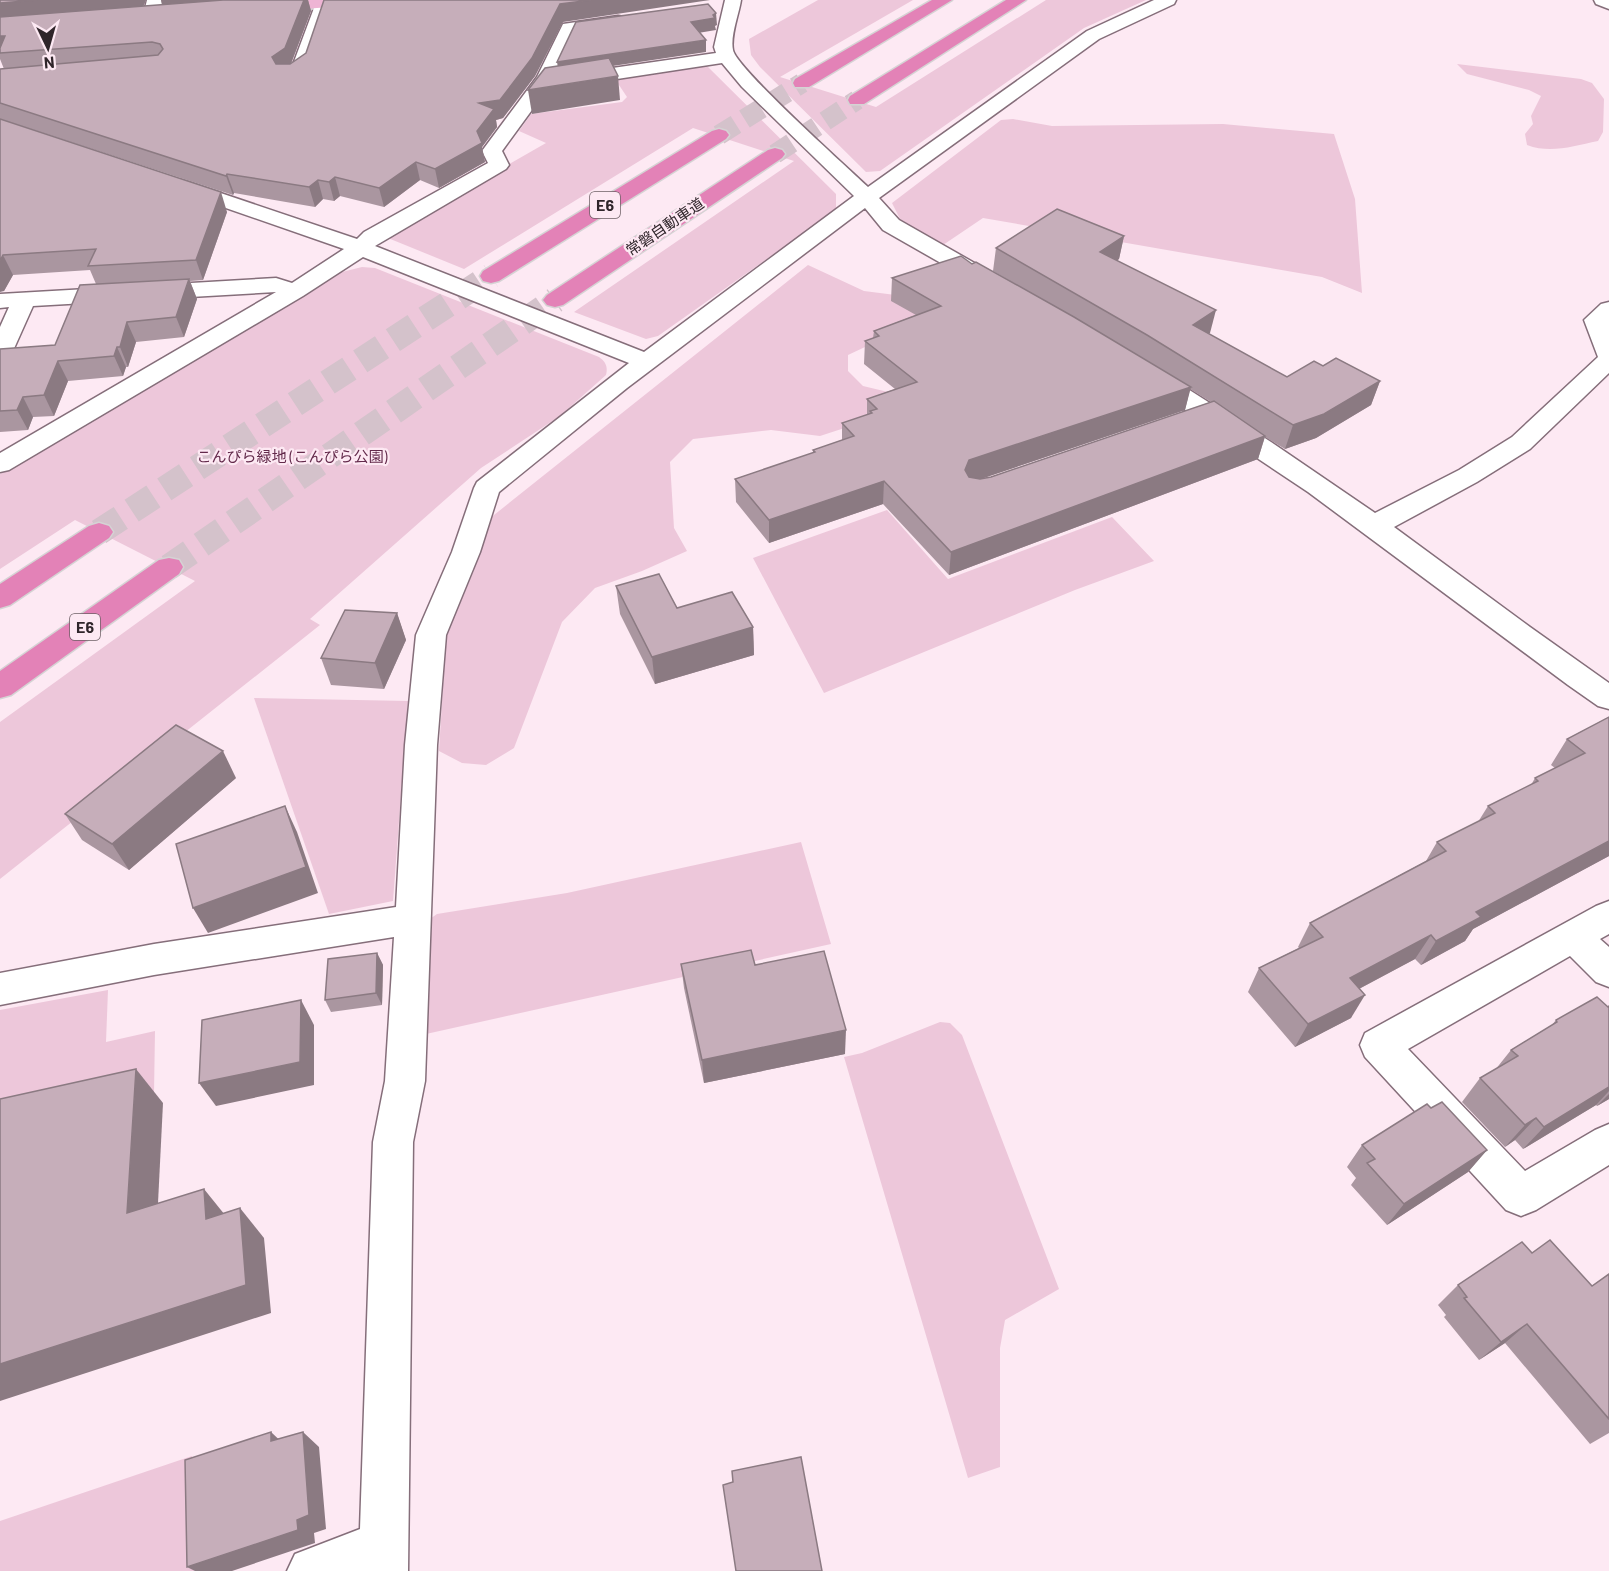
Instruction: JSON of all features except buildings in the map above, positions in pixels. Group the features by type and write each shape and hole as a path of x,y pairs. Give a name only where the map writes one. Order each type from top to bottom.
{"highway":[{"path":"802,83 944,0"},
{"path":"857,100 1018,0"},
{"name":"E6","path":"492,276 719,135"},
{"name":"常磐自動車道","path":"555,300 775,154"},
{"path":"0,598 99,532"},
{"name":"E6","path":"0,687 169,567"}],"main road":[{"path":"243,9 356,0"},
{"path":"132,18 153,8 174,14"}],"street":[{"path":"312,1571 383,1558 393,1142 405,1081 421,745 431,635 466,552 487,488 618,383 867,197 1094,34 1168,0"},
{"path":"1602,0 1609,4"},
{"path":"288,76 300,70 323,3"},
{"path":"708,8 732,3 723,46 726,57 867,197 891,225 1016,296"},
{"path":"0,464 295,291 361,248 372,237 499,165 492,151 541,85 560,51 569,28 638,18"},
{"path":"541,85 726,57"},
{"path":"163,180 361,248 649,362"},
{"path":"0,301 276,285 295,291"},
{"path":"0,353 24,300"},
{"path":"1609,309 1596,320 1609,355"},
{"path":"1373,526 1468,476 1521,443 1609,360"},
{"path":"1132,366 1210,413 1373,526 1535,648 1609,698"},
{"path":"1177,424 1210,413"},
{"path":"0,446 40,440"},
{"path":"1609,916 1379,1045 1521,1196 1609,1143"},
{"path":"0,989 94,969 188,953 412,919"},
{"path":"1573,936 1609,971"}],"green space":[{"path":"818,0 913,0 780,77 876,107 1046,0 1146,0 1084,28 880,171 866,172 760,67 751,55 749,39"},
{"path":"1457,64 1581,79 1592,83 1604,99 1603,132 1598,141 1571,147 1545,149 1527,145 1525,134 1533,124 1531,116 1541,96 1529,90 1467,74"},
{"path":"706,65 836,194 836,210 658,336 646,339 574,312 794,161 693,128 464,269 383,236 546,143 519,131 531,114 622,102 627,97 615,79"},
{"path":"1013,119 1052,126 1223,124 1334,134 1355,199 1362,293 1322,277 983,218 943,245 901,221 892,203 1001,120"},
{"path":"808,265 864,291 927,299 916,323 848,355 848,371 863,386 888,392 918,404 820,436 771,430 693,439 670,462 674,528 687,551 595,588 562,622 514,748 486,765 462,763 439,751 446,637 474,570 489,519"},
{"name":"こんぴら緑地 (こんぴら公園)","path":"362,267 375,268 599,357 606,365 606,375 560,416 481,468 310,619 320,625 0,879 0,722 195,581 75,520 0,569 0,474 334,274"},
{"path":"887,510 948,579 1112,517 1154,561 1075,590 824,693 753,558"},
{"path":"254,698 408,701 393,901 329,914"},
{"path":"801,842 831,944 426,1034 427,921 437,914 567,893"},
{"path":"108,990 106,1042 155,1031 154,1093 0,1129 0,1010"},
{"path":"940,1022 950,1023 962,1035 1059,1289 1005,1320 1000,1348 1000,1467 968,1478 844,1057 862,1053"},
{"path":"192,1456 195,1571 0,1571 0,1521"}],"tunnel":[{"path":"719,135 802,83"},
{"path":"775,154 857,100"},
{"path":"99,532 491,276"},
{"path":"169,567 555,300"}]}
